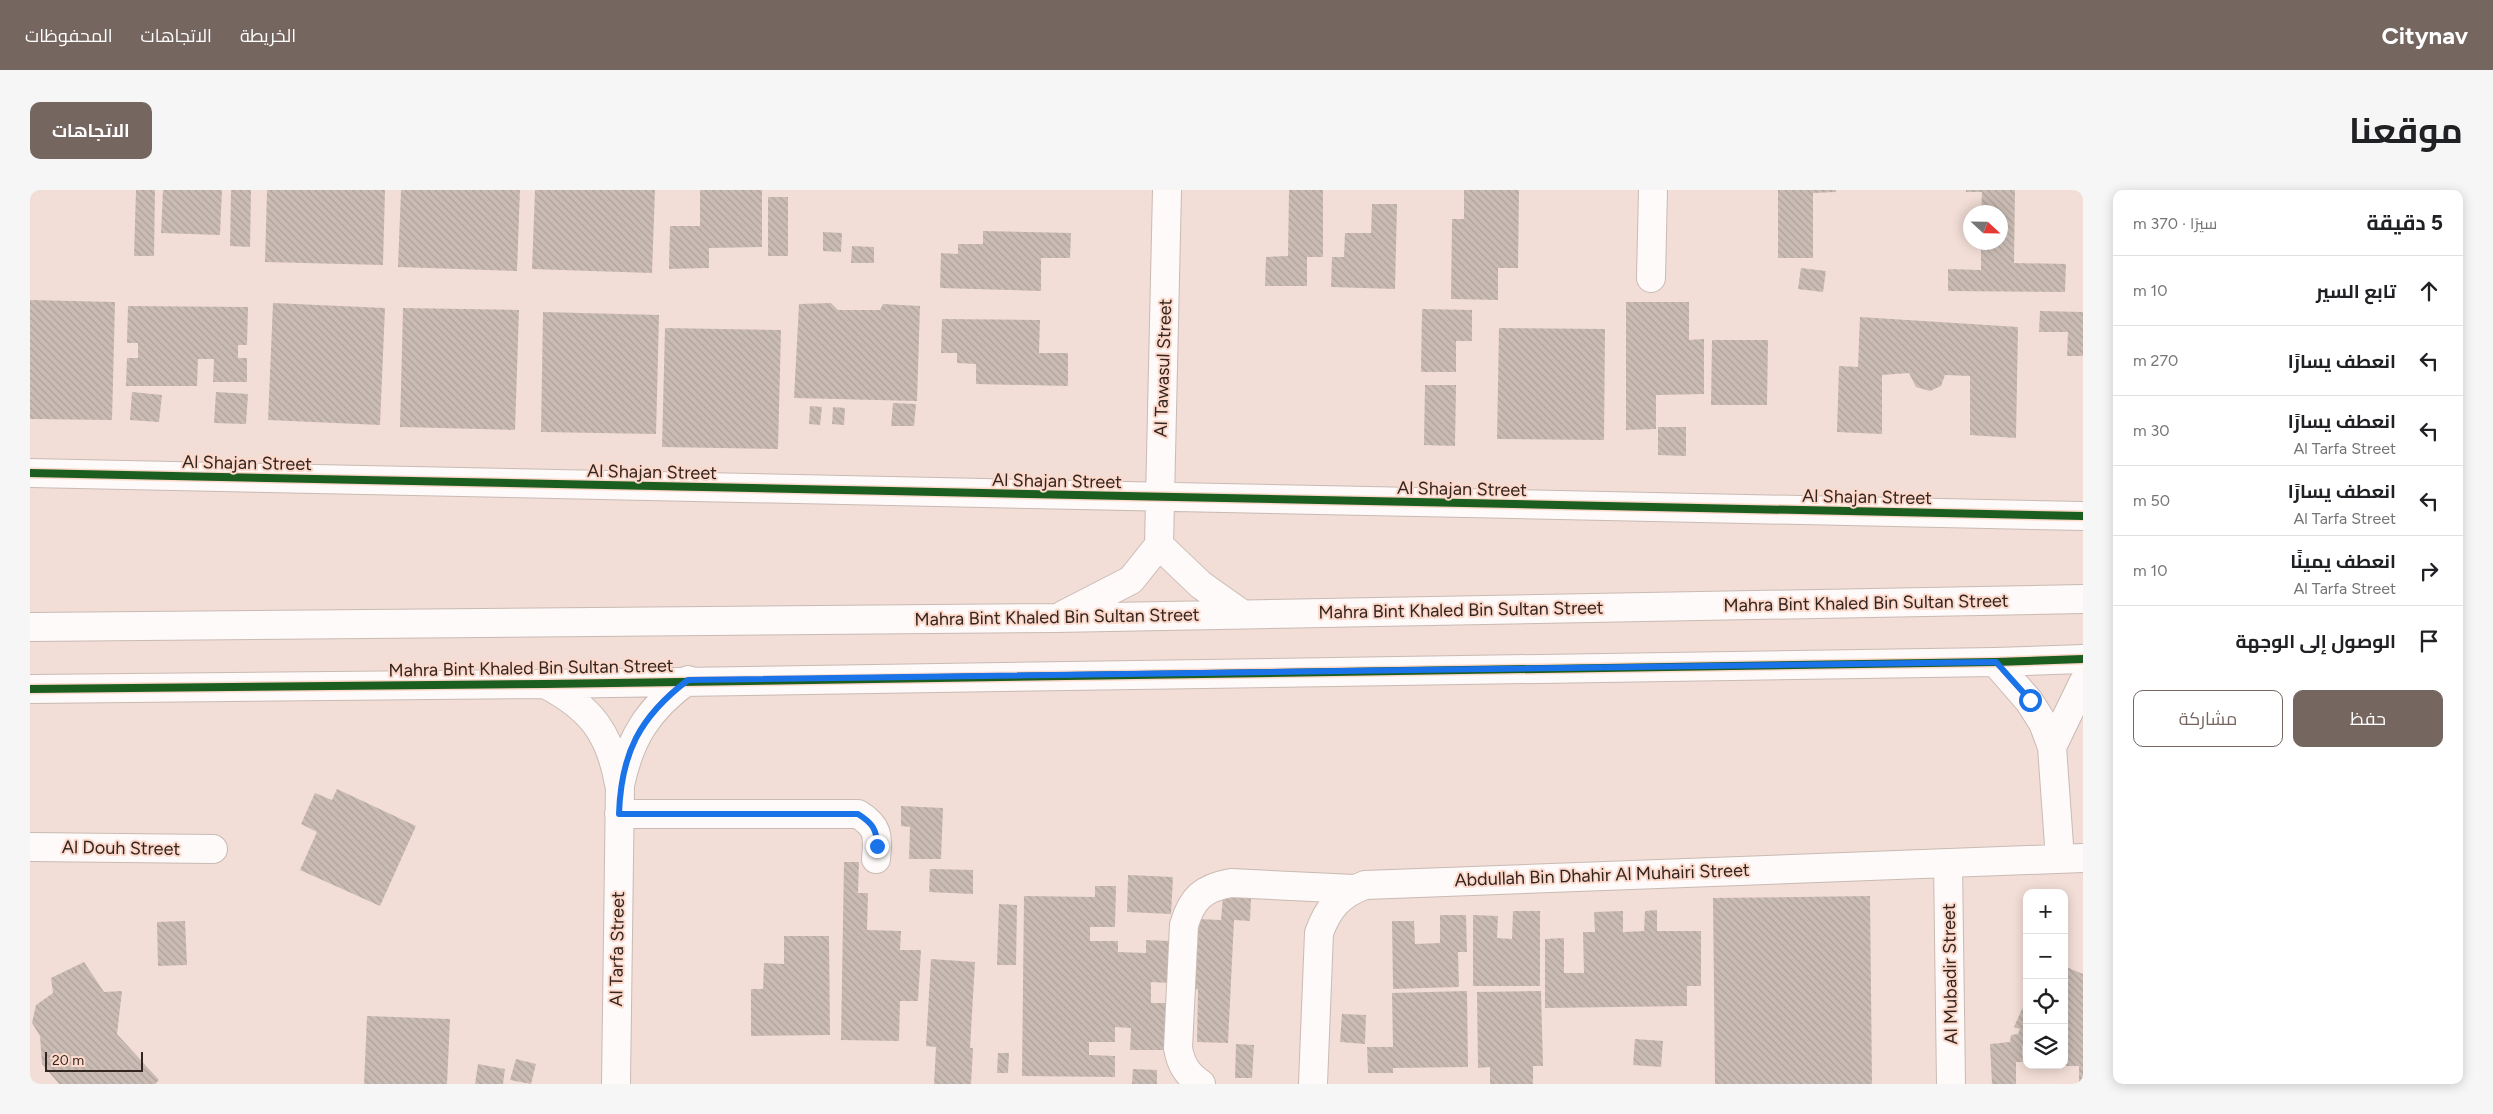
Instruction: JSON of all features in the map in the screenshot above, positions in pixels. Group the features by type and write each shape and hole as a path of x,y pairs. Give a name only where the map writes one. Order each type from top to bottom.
{"street":[{"name":"Al Tawasul Street","path":"1159,545 1167,190"},
{"path":"1651,278 1653,190"},
{"name":"Al Shajan Street","path":"30,473 2083,516"},
{"path":"1056,618 1131,580 1159,545 1201,585 1242,614"},
{"name":"Mahra Bint Khaled Bin Sultan Street","path":"30,627 1056,618 2083,599"},
{"name":"Mahra Bint Khaled Bin Sultan Street","path":"30,689 545,684 688,680 1996,662 2083,659"},
{"name":"Abdullah Bin Dhahir Al Muhairi Street","path":"1314,1084 1319,933 1324,917 1334,903 1354,889 1377,882 2072,859 2052,747 2043,723 2030,700 1996,662"},
{"name":"Al Tarfa Street","path":"616,1084 620,786 625,760 635,736 649,715 661,702 688,680"},
{"name":"Abdullah Bin Dhahir Al Muhairi Street","path":"2052,747 2083,683"},
{"name":"Al Tarfa Street","path":"545,684 568,696 589,714 604,735 615,760 620,786"},
{"path":"619,814 858,814 870,821 877,833 876,859"},
{"name":"Al Douh Street","path":"30,847 213,849"},
{"name":"Al Mubadir Street","path":"1948,863 1951,1084"},
{"path":"1201,1084 1189,1075 1181,1063 1178,1048 1184,925 1189,908 1200,895 1214,886 1231,883 1354,889"}],"building":[{"path":"136,190 155,190 154,256 134,256"},
{"path":"163,190 222,190 220,235 161,233"},
{"path":"231,190 251,190 250,247 230,246"},
{"path":"267,190 385,190 383,265 265,262"},
{"path":"401,190 520,190 517,271 398,267"},
{"path":"535,190 655,190 652,273 532,269"},
{"path":"700,190 762,190 762,247 709,248 709,268 669,269 670,226 700,226"},
{"path":"1289,190 1323,190 1323,257 1307,257 1307,286 1265,286 1266,257 1288,256"},
{"path":"1464,190 1519,190 1518,268 1498,268 1498,300 1451,299 1452,219 1464,219"},
{"path":"1778,190 1836,190 1836,192 1813,193 1813,258 1778,258"},
{"path":"1966,190 2015,190 2014,263 2066,264 2065,292 1948,291 1948,269 1981,270 1981,250 2008,250 2008,205 1981,205 1982,192 1966,192"},
{"path":"768,197 788,197 788,256 768,256"},
{"path":"1372,204 1397,204 1395,289 1331,287 1332,257 1344,257 1345,233 1371,233"},
{"path":"983,231 1071,233 1070,258 1041,258 1041,291 940,288 941,253 958,254 958,244 983,244"},
{"path":"823,232 842,233 841,252 823,251"},
{"path":"852,246 874,247 874,263 851,263"},
{"path":"1801,268 1826,271 1823,292 1798,289"},
{"path":"30,300 115,302 112,420 30,419"},
{"path":"1626,302 1689,302 1689,340 1704,339 1704,394 1656,395 1656,429 1626,430"},
{"path":"273,303 385,308 380,425 268,420"},
{"path":"831,303 838,310 880,310 883,304 920,306 917,401 794,398 799,304"},
{"path":"128,306 248,307 247,345 238,345 238,358 247,358 247,382 213,382 214,359 198,359 197,386 126,386 127,358 138,358 138,343 127,343"},
{"path":"403,308 519,310 515,430 400,427"},
{"path":"1422,309 1472,310 1472,341 1456,341 1456,372 1421,372"},
{"path":"2040,311 2083,312 2083,356 2067,356 2068,332 2039,332"},
{"path":"543,312 659,315 656,434 541,432"},
{"path":"1860,317 2018,327 2016,438 1970,435 1970,376 1945,375 1941,386 1930,391 1916,387 1909,373 1882,375 1882,434 1837,432 1839,366 1858,367"},
{"path":"942,319 1040,320 1039,353 1068,353 1068,386 976,384 976,364 957,363 957,353 941,353"},
{"path":"665,328 781,330 778,449 662,447"},
{"path":"1499,328 1605,329 1604,440 1497,439"},
{"path":"1712,340 1768,340 1767,405 1711,405"},
{"path":"1425,385 1456,385 1455,446 1424,445"},
{"path":"132,392 162,395 159,422 130,420"},
{"path":"216,392 248,394 246,424 214,423"},
{"path":"893,403 916,404 914,426 891,426"},
{"path":"810,406 822,407 820,425 809,424"},
{"path":"833,407 845,408 844,425 832,424"},
{"path":"1658,427 1686,427 1686,456 1658,455"},
{"path":"337,789 416,826 380,906 300,870 317,832 301,824 315,793 332,800"},
{"path":"901,806 943,808 941,859 909,859 910,827 901,826"},
{"path":"844,862 859,862 858,893 868,893 867,930 901,931 900,950 921,950 918,1001 900,1001 899,1041 841,1040"},
{"path":"930,869 973,870 973,894 929,892"},
{"path":"1128,875 1173,877 1171,914 1127,912"},
{"path":"1095,886 1116,886 1115,927 1090,927 1090,941 1118,941 1118,952 1146,953 1146,940 1169,941 1168,983 1151,982 1151,1003 1167,1003 1167,1050 1130,1050 1131,1028 1115,1027 1115,1042 1089,1042 1089,1055 1115,1056 1115,1077 1022,1076 1024,896 1095,897"},
{"path":"1870,896 1872,1084 1715,1084 1713,898"},
{"path":"1223,897 1251,898 1250,921 1234,920 1228,1043 1197,1042 1198,989 1185,989 1186,961 1196,961 1198,919 1221,920"},
{"path":"999,904 1017,905 1016,965 997,965"},
{"path":"1657,910 1657,931 1701,931 1701,986 1687,986 1687,1006 1545,1008 1545,939 1564,938 1564,973 1584,973 1583,932 1595,932 1594,912 1623,911 1623,932 1644,931 1645,911"},
{"path":"1513,911 1540,911 1540,986 1473,986 1473,915 1498,916 1497,938 1512,939"},
{"path":"1440,915 1466,915 1467,952 1458,952 1459,987 1393,989 1392,921 1414,921 1415,944 1440,943"},
{"path":"185,921 187,965 158,966 157,922"},
{"path":"784,936 829,936 830,1035 751,1036 751,989 763,989 764,963 784,964"},
{"path":"931,959 975,962 970,1048 973,1048 971,1084 934,1084 936,1047 926,1046"},
{"path":"84,962 104,992 122,991 117,1034 159,1080 155,1084 59,1084 42,1064 40,1036 32,1023 36,1005 53,993 51,978"},
{"path":"2068,968 2083,974 2083,1084 2079,1084 2079,1066 2068,1066"},
{"path":"1467,991 1468,1067 1393,1068 1393,1073 1368,1073 1367,1047 1393,1047 1392,993"},
{"path":"1541,991 1543,1066 1533,1066 1533,1084 1490,1084 1490,1067 1478,1068 1477,992"},
{"path":"2023,1007 2023,1062 2016,1062 2016,1084 1992,1084 1990,1044 2010,1042 2011,1035 2018,1034 2020,1029 2014,1027"},
{"path":"1342,1014 1366,1015 1365,1044 1340,1042"},
{"path":"367,1016 450,1019 447,1084 364,1084"},
{"path":"1635,1039 1663,1041 1661,1067 1633,1065"},
{"path":"1236,1044 1254,1045 1252,1078 1235,1078"},
{"path":"998,1053 1009,1053 1008,1073 997,1073"},
{"path":"516,1059 536,1064 531,1084 510,1080"},
{"path":"478,1064 505,1069 503,1084 475,1084"},
{"path":"1133,1069 1157,1070 1157,1084 1132,1084"}],"cycle path":[{"path":"30,473 2083,516"},
{"path":"30,689 545,684 1995,662 2083,659"}],"route":[{"path":"877,846 877,833 870,821 858,814 619,814 620,786 625,760 635,736 649,715 667,696 688,680 1996,662 2030,700"}]}
